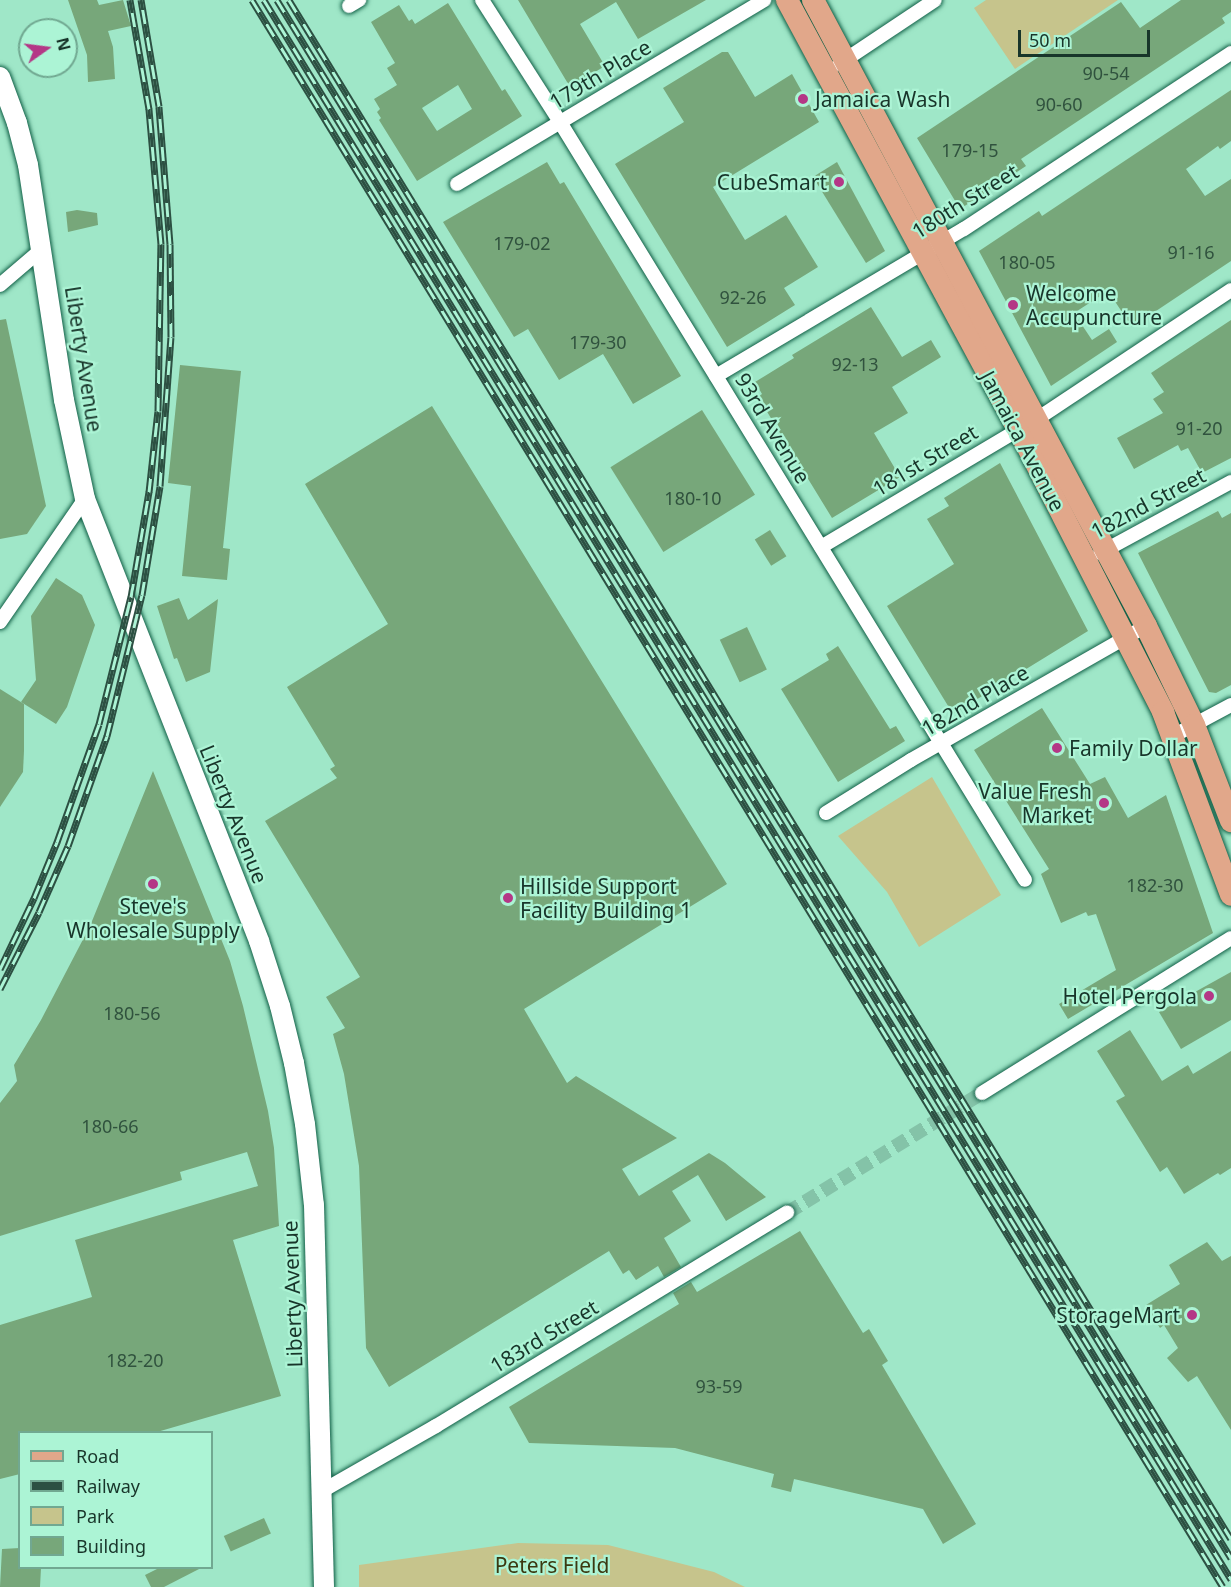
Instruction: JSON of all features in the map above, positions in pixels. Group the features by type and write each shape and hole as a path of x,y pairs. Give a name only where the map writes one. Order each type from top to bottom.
{"main road":[{"name":"Jamaica Avenue","path":"787,0 837,66 943,242 1028,424 1085,561 1173,736 1231,895"},
{"name":"Jamaica Avenue","path":"813,0 837,66 923,253 1107,549 1194,725 1231,821"},
{"name":"Liberty Avenue","path":"0,77 17,123 28,165 64,400 85,499 259,941 290,1044 305,1124 313,1195 324,1587"}],"street":[{"name":"93rd Avenue","path":"482,0 560,122 1025,880"},
{"name":"179th Place","path":"457,184 764,0"},
{"path":"837,66 935,0"},
{"name":"180th Street","path":"716,376 943,242 1231,53"},
{"path":"0,285 42,249"},
{"name":"181st Street","path":"821,547 1028,424 1231,290"},
{"name":"182nd Street","path":"1085,561 1231,482"},
{"path":"0,621 85,499"},
{"name":"182nd Place","path":"826,813 1146,626"},
{"path":"1173,736 1231,705"},
{"path":"982,1093 1231,938"},
{"name":"183rd Street","path":"322,1491 398,1449 787,1213"}],"green space":[{"path":"986,0 1118,0 1015,69 974,8"},
{"path":"932,777 1001,895 919,947 887,892 838,836"},
{"name":"Peters Field","path":"518,1543 608,1545 714,1572 745,1587 359,1587 359,1565"}],"building":[{"path":"68,0 97,0 99,5 123,0 131,26 108,31 113,47 115,79 88,82 87,55 78,29 78,18 74,18"},
{"path":"518,0 706,0 638,39 616,2 580,24 605,66 570,87"},
{"path":"1181,0 1231,0 1231,12 1222,18 1225,23 1021,159 1026,166 960,209 917,138 1121,2 1140,28"},
{"path":"448,3 502,91 505,89 522,116 417,181 379,120 381,118 377,112 380,109 374,99 397,85 387,68 395,63 371,22 399,5 409,21 412,19 415,24","holes":["458,85 472,109 437,131 422,108"]},
{"path":"722,52 728,52 755,97 792,74 819,122 713,187 745,240 786,215 818,267 784,288 795,305 727,347 615,164 684,122 663,88"},
{"path":"1231,90 1231,141 1220,149 1218,146 1186,169 1205,196 1231,179 1231,261 1132,327 1108,291 1074,313 1092,340 1109,329 1117,342 1051,386 979,251 1039,211 1042,216"},
{"path":"547,162 560,184 564,182 681,376 633,404 603,354 559,380 528,329 514,337 443,222"},
{"path":"837,162 885,251 866,263 813,177"},
{"path":"77,210 97,213 98,225 68,232 66,212"},
{"path":"871,307 902,357 931,340 941,357 892,387 908,413 874,433 900,477 832,518 758,397 762,394 755,382 794,358 792,355"},
{"path":"6,319 46,506 27,534 0,539 0,320"},
{"path":"1231,320 1231,458 1202,473 1188,448 1181,451 1178,445 1134,469 1117,438 1163,413 1153,399 1164,392 1151,373"},
{"path":"180,365 241,371 223,548 230,549 227,580 182,576 191,486 168,483"},
{"name":"Hillside Support Facility Building 1","path":"432,406 727,884 524,1009 567,1083 576,1076 677,1138 622,1169 639,1196 709,1153 725,1163 766,1197 726,1221 698,1175 672,1191 691,1221 664,1238 681,1267 664,1277 658,1266 636,1280 629,1270 623,1274 609,1251 389,1387 366,1348 359,1166 344,1074 333,1034 345,1028 326,997 360,977 265,821 337,778 330,769 335,766 287,687 388,624 305,484"},
{"path":"702,410 755,495 663,552 610,467"},
{"path":"1000,463 1088,631 953,714 887,606 954,564 927,519 949,506 944,498"},
{"path":"1218,511 1222,518 1231,513 1231,685 1216,693 1209,692 1138,553"},
{"path":"770,530 786,556 771,566 755,540"},
{"path":"56,578 82,595 95,625 67,707 56,724 21,702 36,680 31,616"},
{"path":"179,598 188,620 218,599 210,672 186,682 177,658 174,659 157,606"},
{"path":"747,627 767,670 740,682 720,640"},
{"path":"838,646 890,729 896,726 905,741 838,782 781,689 829,660 826,654"},
{"path":"0,689 24,704 24,751 23,772 0,807"},
{"path":"1042,708 1090,784 1105,777 1128,818 1166,795 1213,933 1068,1019 1059,1004 1116,970 1096,914 1088,916 1086,912 1061,923 1041,874 1049,869 974,750"},
{"path":"153,771 230,961 268,1111 274,1148 279,1226 233,1240 281,1396 160,1431 18,1431 18,1474 0,1479 0,1325 92,1297 75,1240 258,1186 247,1152 180,1172 182,1180 0,1236 0,1103 17,1081 14,1065 41,1020 90,926"},
{"name":"Hotel Pergola","path":"1231,972 1231,1020 1181,1049 1159,1012"},
{"path":"1130,1030 1162,1081 1188,1065 1193,1074 1231,1051 1231,1168 1220,1175 1218,1173 1184,1194 1167,1167 1160,1172 1116,1101 1125,1096 1097,1051"},
{"path":"800,1231 863,1333 869,1329 888,1361 882,1365 976,1524 943,1544 923,1509 794,1479 791,1492 771,1487 774,1474 675,1448 529,1443 509,1407 679,1304 673,1293 691,1282 697,1292"},
{"name":"StorageMart","path":"1207,1242 1222,1261 1231,1256 1231,1430 1197,1376 1188,1382 1167,1358 1178,1348 1164,1325 1160,1328 1146,1305 1180,1284 1169,1265"},
{"path":"264,1518 271,1534 231,1551 224,1536"},
{"path":"18,1548 18,1569 41,1569 40,1587 0,1587 2,1549"},
{"path":"157,1569 199,1569 164,1587 151,1587 145,1575"}],"tunnel":[{"path":"787,1213 982,1093"}],"railway":[{"path":"0,969 34,898 57,842 99,724 131,597 149,492 158,411 161,244 149,109 130,0"},
{"path":"0,989 39,912 68,846 107,736 142,595 160,486 171,337 170,244 159,106 141,0"},
{"path":"252,0 1223,1587"},
{"path":"264,0 1231,1579"},
{"path":"277,0 1231,1558"},
{"path":"289,0 1231,1539"}],"place":[{"name":"Jamaica Wash","path":"803,99"},
{"name":"CubeSmart","path":"839,182"},
{"name":"Welcome Accupuncture","path":"1013,305"},
{"name":"Family Dollar","path":"1057,748"},
{"name":"Value Fresh Market","path":"1104,803"},
{"name":"Steve's Wholesale Supply","path":"153,884"},
{"name":"Hillside Support Facility Building 1","path":"508,898"},
{"name":"Hotel Pergola","path":"1209,996"},
{"name":"StorageMart","path":"1192,1315"}]}
